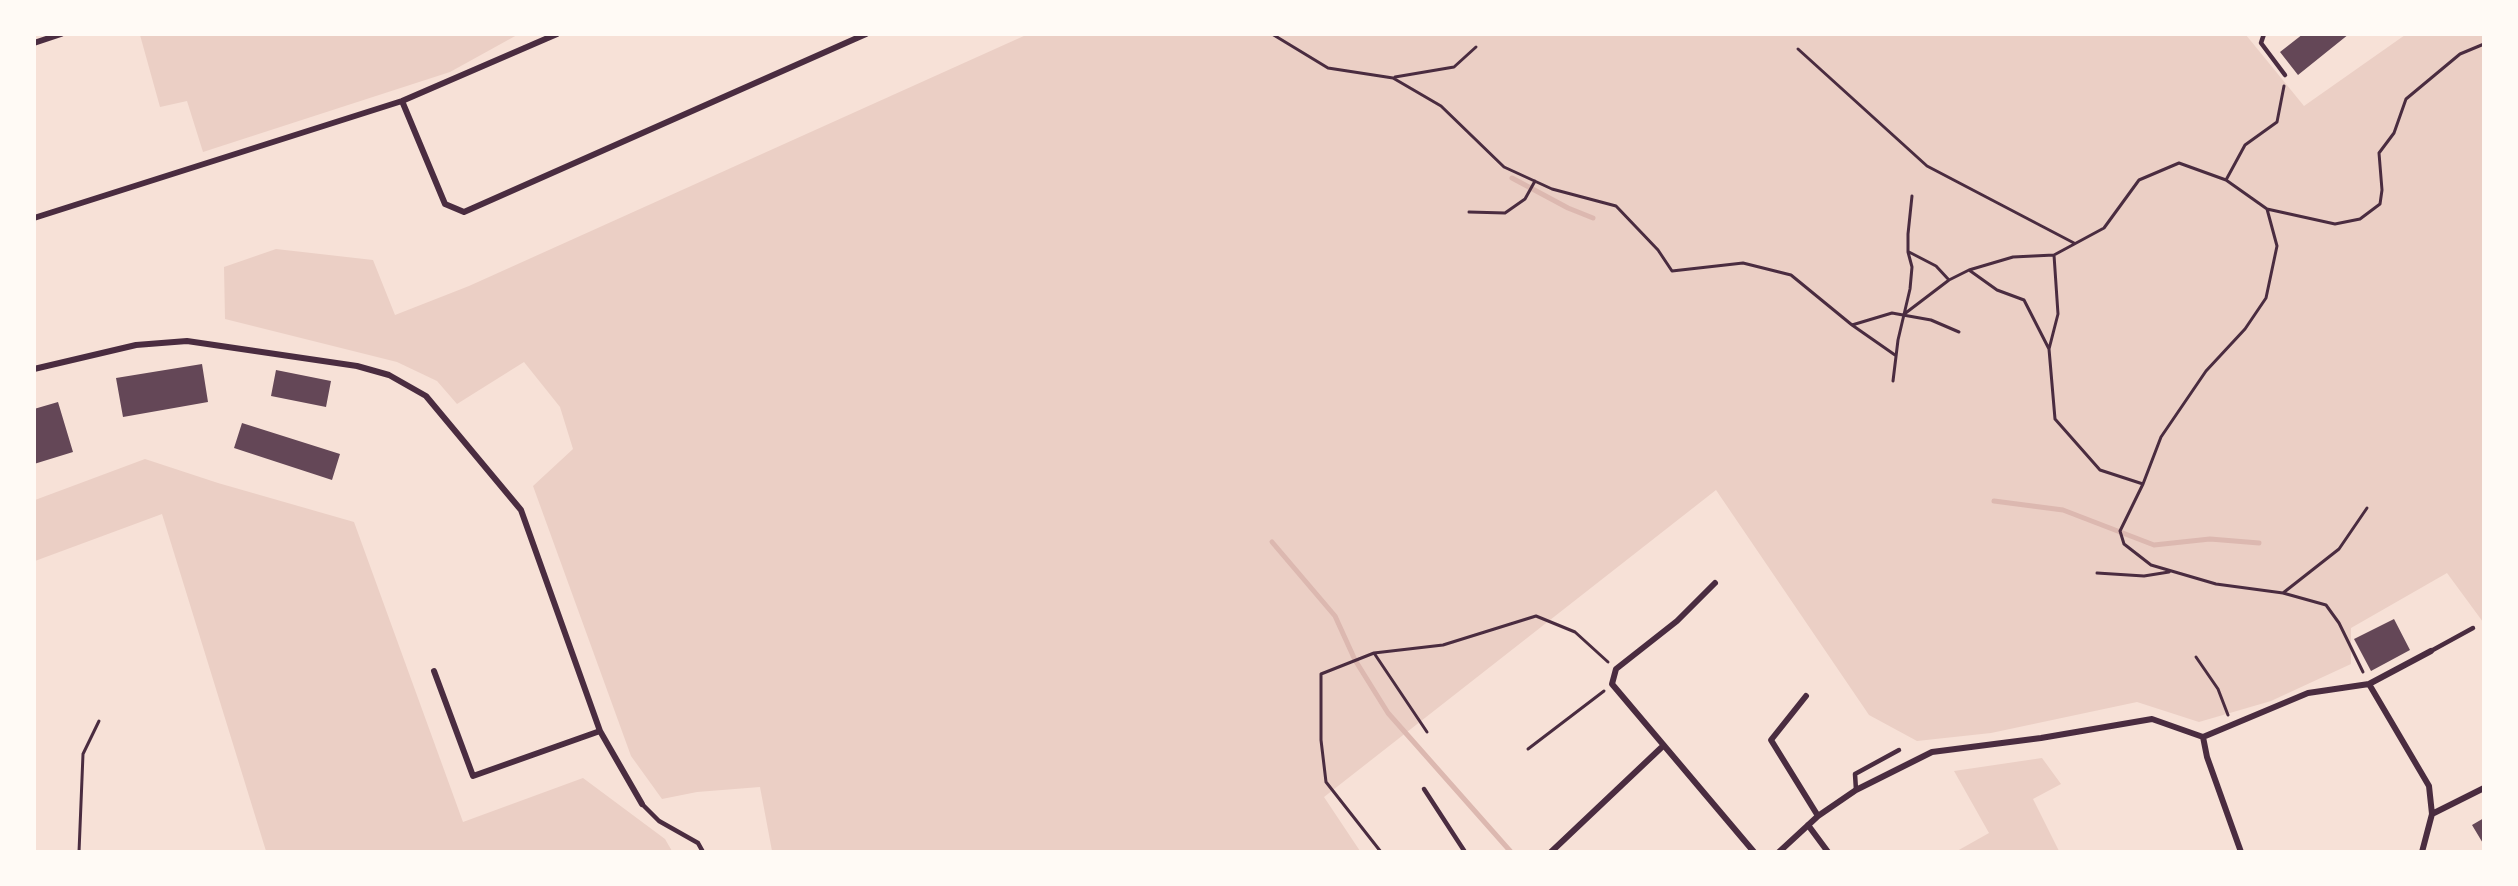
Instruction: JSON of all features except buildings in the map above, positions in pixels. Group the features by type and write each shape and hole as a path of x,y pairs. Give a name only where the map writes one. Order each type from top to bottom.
{"street":[{"path":"34,43 61,34"},
{"path":"34,218 402,101 545,37 557,34"},
{"path":"402,101 445,204 464,212 866,34"},
{"path":"34,369 136,345 187,340 357,366 389,375 426,396 521,510 600,731 642,804"},
{"path":"1715,583 1677,621 1616,669 1612,684 1754,852"},
{"path":"1779,852 1818,816 1856,790 1932,752 2041,738 2152,719 2203,737 2308,693 2369,684 2431,651"},
{"path":"434,671 473,776 600,731"},
{"path":"2369,684 2429,786 2432,814 2422,852"},
{"path":"1806,696 1771,740 1818,816"},
{"path":"2203,737 2207,757 2241,852"},
{"path":"1551,852 1663,746"},
{"path":"2432,814 2484,788"},
{"path":"1808,825 1828,852"}],"lane":[{"path":"2264,34 2261,43 2285,75"},
{"path":"2431,651 2473,628"},
{"path":"1856,790 1855,774 1899,750"},
{"path":"1424,789 1465,852"},
{"path":"642,804 659,821 698,843 703,852"}],"path":[{"path":"1272,34 1328,68 1393,78 1454,67 1476,47"},
{"path":"1903,315 1949,279 1969,270 2013,257 2054,255 2104,228 2139,180 2179,163 2226,180 2267,209 2335,224 2360,219 2380,204 2382,190 2379,153 2394,133 2406,99 2460,54 2484,44"},
{"path":"1798,49 1927,166 2075,243"},
{"path":"2226,180 2245,145 2277,122 2285,75"},
{"path":"1393,78 1441,106 1504,167 1535,181 1616,207 1658,250 1672,272 1743,263 1791,275 1852,325 1896,355"},
{"path":"1469,212 1505,213 1525,199 1535,181"},
{"path":"1893,381 1912,267 1908,252 1912,196"},
{"path":"2267,209 2277,246 2266,298 2245,329 2206,370 2168,428 2120,531 2124,544 2151,565 2216,584 2283,593 2325,605 2339,623 2369,684"},
{"path":"1908,252 1936,266 1949,279"},
{"path":"2054,255 2058,314 2049,349 2055,419 2100,470 2143,484"},
{"path":"1969,270 1997,290 2024,300 2049,349"},
{"path":"1852,325 1892,314 1931,320 1959,332"},
{"path":"2283,593 2339,549 2367,508"},
{"path":"2097,573 2145,576 2171,572"},
{"path":"1381,852 1326,782 1321,740 1320,674 1374,653 1443,645 1536,616 1575,632 1616,669"},
{"path":"1374,653 1427,732"},
{"path":"2196,657 2218,689 2232,725"},
{"path":"1528,748 1612,684"},
{"path":"79,852 84,754 99,721"}],"shaded area":[{"path":"140,34 517,35 450,72 203,152 187,101 160,107"},
{"path":"1026,35 2246,35 2304,106 2405,35 2483,35 2483,622 2447,573 2351,628 2351,664 2271,701 2199,722 2137,702 1991,733 1917,741 1869,715 1716,490 1324,797 1360,851 772,851 760,787 697,792 662,799 631,756 533,486 573,449 560,407 524,362 457,404 437,381 397,362 225,319 224,267 276,249 373,260 395,315 469,286"},
{"path":"145,459 218,483 354,522 463,822 583,778 665,839 672,851 266,851 162,514 35,561 35,500"},
{"path":"2042,758 2061,784 2033,799 2059,851 1957,851 1989,833 1954,771"}],"waterway":[{"path":"1512,178 1568,208 1593,218"},
{"path":"1994,501 2063,510 2154,545 2210,539 2259,543"},
{"path":"1272,542 1335,616 1355,660 1388,713 1511,852"}]}
